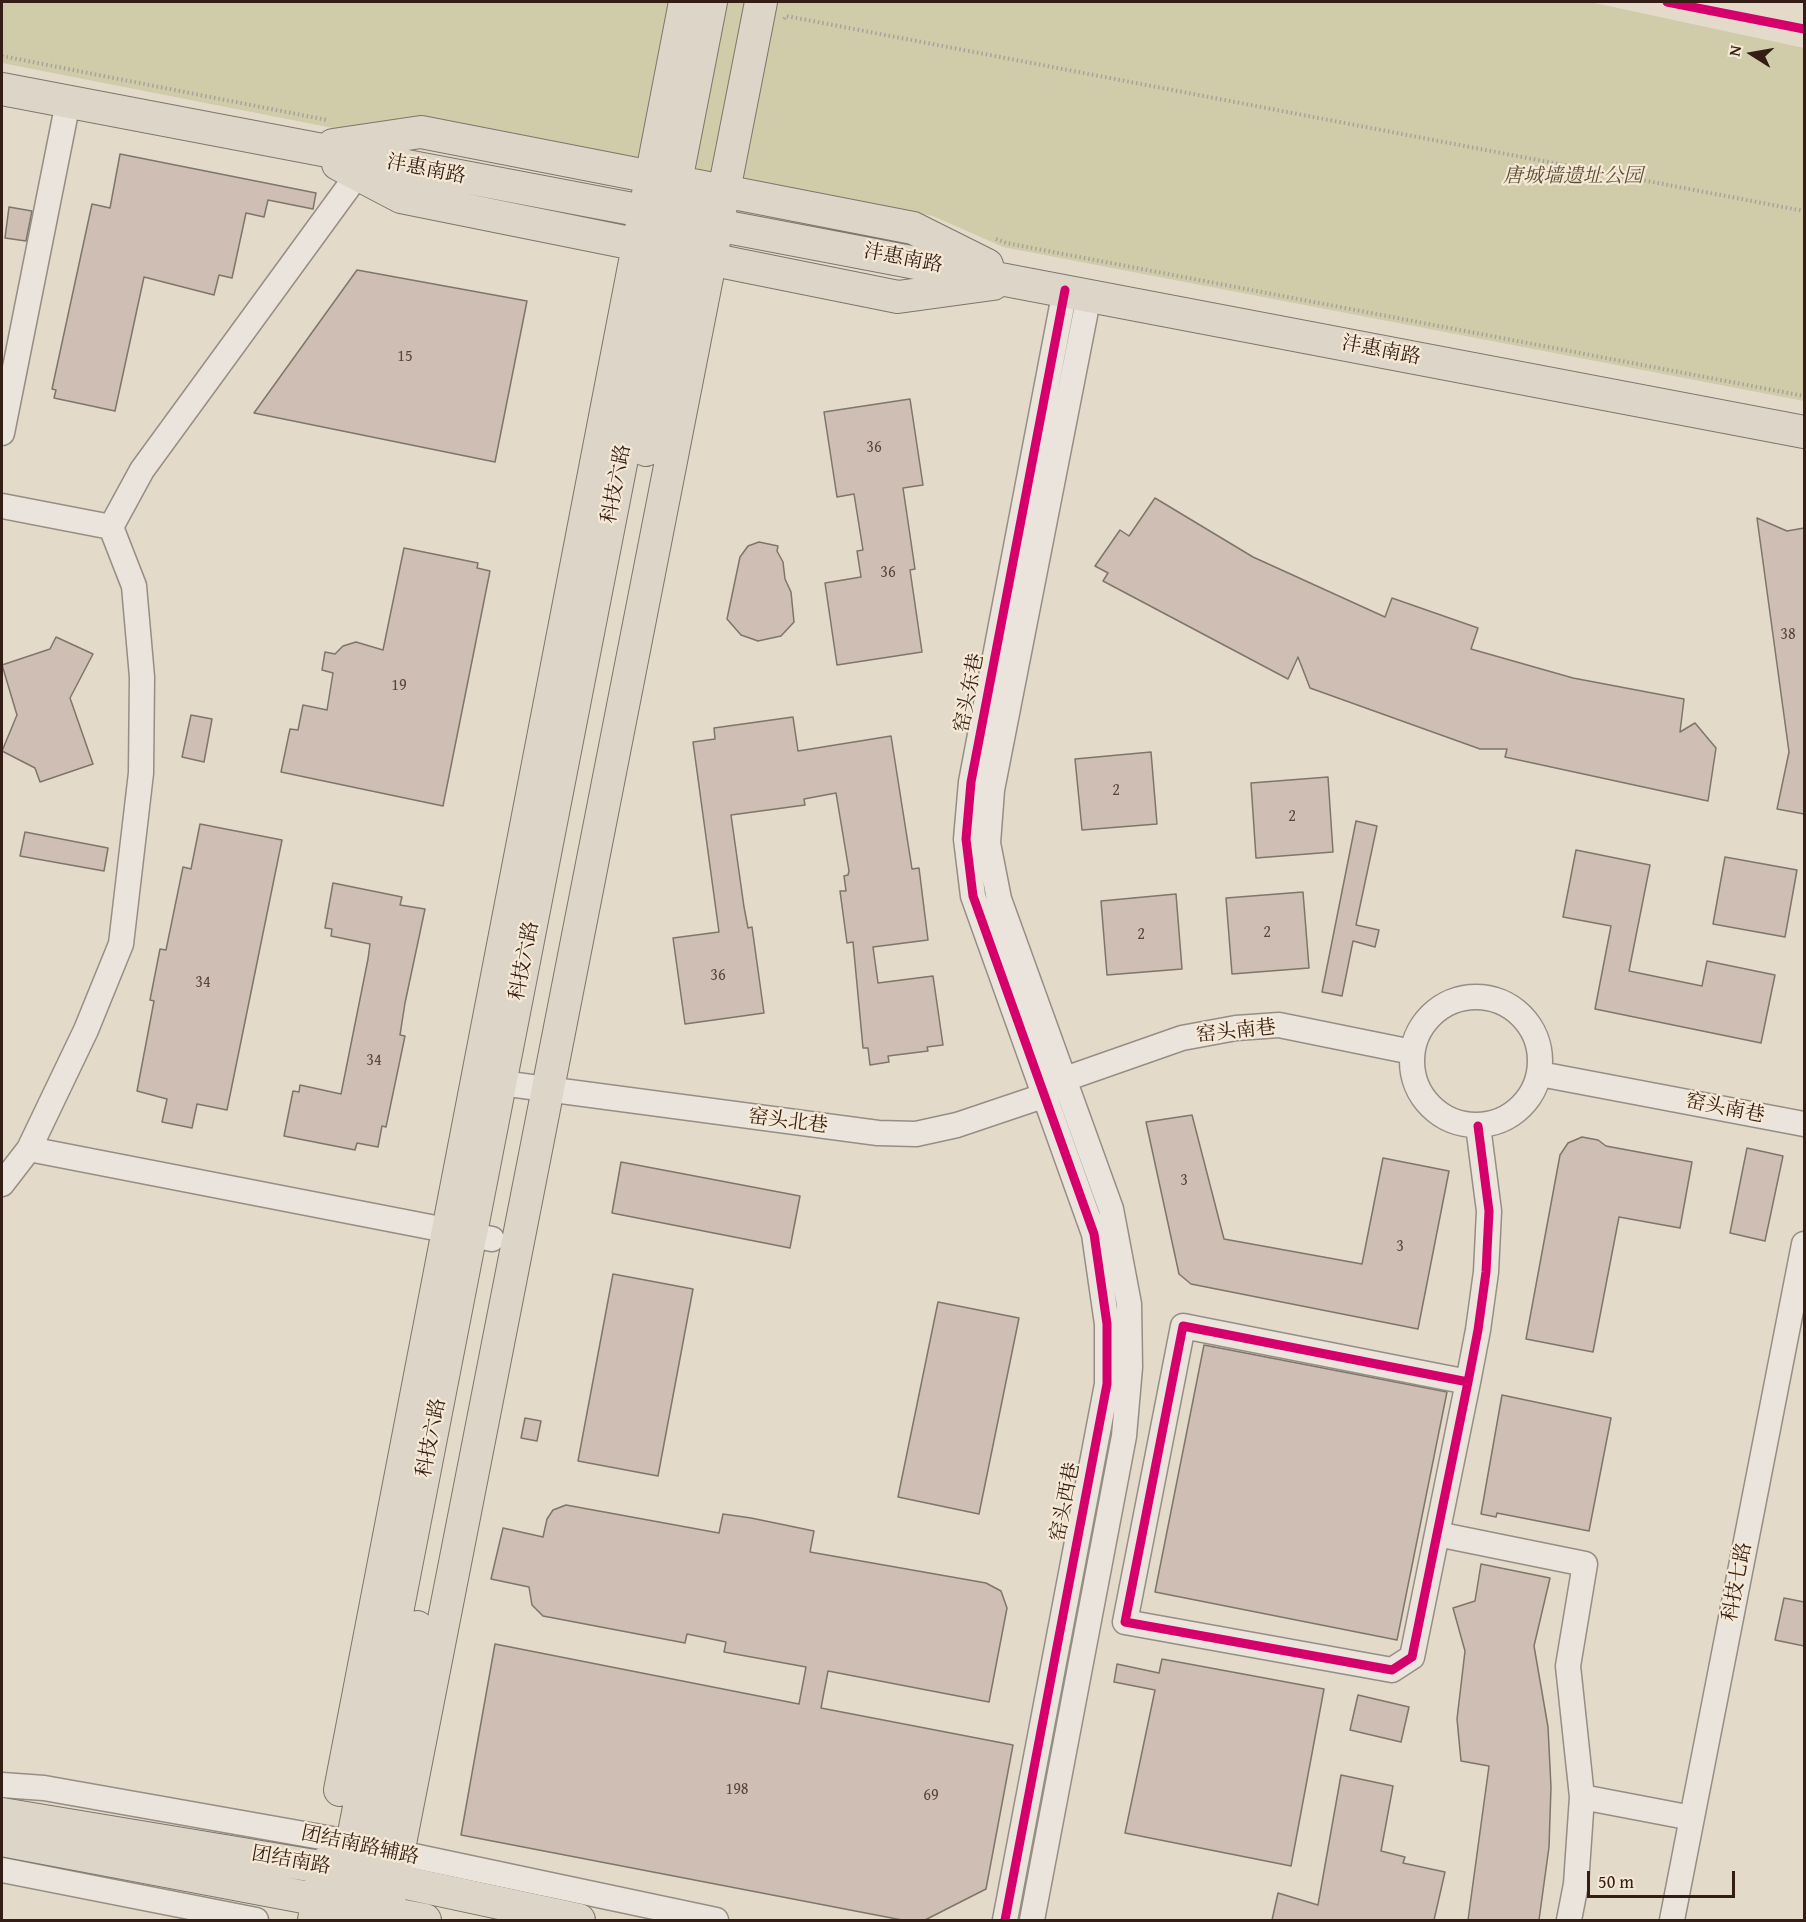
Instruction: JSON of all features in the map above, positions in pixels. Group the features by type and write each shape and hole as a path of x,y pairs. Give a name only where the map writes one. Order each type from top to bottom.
{"main road":[{"path":"351,1914 470,1235 687,184 686,2"},
{"name":"科技六路","path":"351,1914 470,1235 523,1087 687,184 711,2"},
{"name":"科技六路","path":"687,184 731,2"},
{"path":"687,184 770,14"},
{"name":"沣惠南路","path":"2,89 1804,432"},
{"path":"308,148 421,132 913,228 1019,281"},
{"path":"308,148 401,197 898,297 1019,281"},
{"path":"361,1860 523,1087"},
{"name":"团结南路","path":"2,1814 361,1860 579,1920"},
{"name":"团结南路","path":"2,1840 351,1914 426,1920"}],"street":[{"path":"2,433 68,102"},
{"path":"2,1184 29,1149 86,1030 121,944 141,773 142,676 134,586 111,527 142,470 357,174"},
{"name":"窑头东巷","path":"1065,1080 999,899 988,843 992,790 1077,292"},
{"name":"窑头东巷","path":"1046,1095 973,896 966,839 971,782 1077,292"},
{"path":"2,506 111,527"},
{"path":"1471,996 1493,998 1514,1008 1529,1023 1538,1042 1540,1074 1528,1101 1513,1115 1494,1124 1478,1126 1454,1122 1436,1112 1422,1097 1414,1076 1412,1052 1418,1032 1431,1014 1449,1002 1471,996"},
{"name":"窑头南巷","path":"1065,1080 1182,1038 1236,1028 1279,1025 1412,1052"},
{"name":"窑头南巷","path":"1540,1074 1804,1125"},
{"path":"1032,1920 1124,1436 1130,1367 1129,1304 1111,1209 1065,1080"},
{"name":"窑头北巷","path":"523,1087 878,1133 916,1134 957,1125 1046,1095 1065,1080"},
{"name":"窑头西巷","path":"1005,1920 1107,1384 1107,1324 1094,1234 1046,1095"},
{"path":"1468,1382 1183,1326 1125,1622 1392,1670 1412,1657 1468,1382 1486,1272 1489,1211 1478,1126"},
{"path":"29,1149 470,1235"},
{"name":"科技七路","path":"1672,1920 1804,1244"},
{"path":"1437,1534 1585,1564 1568,1666 1582,1797 1576,1884 1569,1920"},
{"name":"团结南路辅路","path":"2,1785 44,1788 361,1860 716,1920"},
{"path":"1582,1797 1692,1818"},
{"path":"2,1870 256,1920"}],"path":[{"path":"770,14 1804,211"},
{"path":"2,56 332,121"},
{"path":"995,238 1006,243 1804,396"}],"green space":[{"name":"唐城墙遗址公园","path":"2,2 1590,2 1804,48 1804,401 1003,247 933,216 421,118 333,128 2,63"}],"building":[{"path":"120,154 316,193 313,209 268,200 264,217 246,213 232,278 219,275 214,295 144,277 115,411 54,398 56,390 52,389 92,204 110,208"},
{"path":"9,207 32,211 26,241 5,238"},
{"path":"357,270 527,301 495,462 254,413"},
{"path":"910,399 923,485 903,488 915,569 910,570 922,652 837,665 825,583 861,577 857,551 863,550 854,494 837,497 824,412"},
{"path":"1155,498 1253,557 1385,617 1392,598 1478,628 1471,649 1573,678 1684,699 1680,732 1695,723 1716,748 1708,801 1505,757 1507,749 1480,749 1310,688 1298,657 1288,679 1103,581 1108,573 1095,566 1120,530 1129,536"},
{"path":"1757,518 1787,531 1804,528 1804,814 1777,809 1789,752"},
{"path":"759,542 778,546 777,551 783,562 785,579 791,592 794,622 781,636 758,641 741,635 727,619 740,557 748,546"},
{"path":"404,548 478,563 477,568 490,571 443,806 281,772 290,729 298,730 303,705 327,710 333,673 322,670 325,652 335,654 343,646 356,642 383,650"},
{"path":"56,637 93,654 70,698 93,764 40,782 35,768 2,751 17,715 2,665 50,649"},
{"path":"191,715 212,719 204,762 182,757"},
{"path":"793,717 798,751 891,736 912,869 919,868 928,940 873,947 878,983 933,976 943,1045 927,1047 928,1051 888,1056 889,1062 870,1065 868,1048 863,1048 853,942 847,943 840,891 846,891 844,876 848,875 849,871 836,793 804,799 805,805 731,815 744,907 748,928 752,927 764,1013 685,1024 673,938 719,932 693,742 715,739 714,728"},
{"path":"1151,752 1157,824 1082,830 1075,759"},
{"path":"1328,777 1333,852 1256,858 1251,783"},
{"path":"1356,821 1377,826 1356,925 1379,930 1375,947 1353,941 1342,996 1322,992"},
{"path":"200,824 282,840 227,1110 197,1104 192,1128 162,1122 167,1099 137,1091 154,1001 150,1000 160,949 166,950 183,867 191,869"},
{"path":"25,832 108,848 104,871 20,856"},
{"path":"1576,850 1650,865 1629,971 1702,986 1707,961 1775,975 1761,1043 1595,1009 1611,926 1563,917"},
{"path":"1725,857 1797,870 1785,937 1713,924"},
{"path":"333,883 402,897 400,905 425,909 405,1003 400,1035 405,1036 386,1127 382,1126 378,1147 357,1143 355,1150 284,1136 293,1091 299,1092 300,1085 341,1094 368,959 370,944 331,936 332,929 325,928"},
{"path":"1303,892 1309,968 1232,974 1226,898"},
{"path":"1176,894 1182,969 1107,975 1101,901"},
{"path":"1192,1115 1224,1239 1362,1264 1383,1158 1449,1171 1418,1329 1191,1284 1179,1274 1146,1122"},
{"path":"1582,1137 1598,1140 1606,1146 1692,1162 1680,1228 1619,1217 1593,1352 1526,1339 1560,1155 1568,1143"},
{"path":"1747,1148 1783,1156 1765,1241 1730,1233"},
{"path":"621,1162 800,1196 790,1248 612,1213"},
{"path":"613,1274 693,1289 658,1476 578,1461"},
{"path":"938,1302 1019,1318 979,1514 898,1497"},
{"path":"1204,1345 1447,1392 1397,1640 1155,1592"},
{"path":"1502,1395 1611,1418 1589,1531 1497,1513 1496,1517 1481,1514"},
{"path":"525,1418 541,1421 537,1441 521,1438"},
{"path":"566,1505 719,1533 723,1514 751,1518 814,1531 810,1552 986,1583 1001,1591 1007,1608 989,1702 828,1671 821,1708 1013,1745 986,1889 925,1920 902,1920 461,1835 495,1644 799,1704 806,1667 724,1652 726,1642 687,1634 685,1643 543,1616 532,1605 529,1587 491,1579 503,1528 543,1537 547,1519 553,1510"},
{"path":"1481,1564 1550,1578 1534,1646 1548,1727 1551,1787 1549,1847 1539,1920 1468,1920 1489,1766 1461,1761 1457,1719 1465,1651 1453,1608 1475,1601"},
{"path":"1784,1598 1804,1602 1804,1646 1775,1640"},
{"path":"1162,1659 1324,1689 1291,1866 1125,1833 1155,1690 1114,1682 1117,1664 1159,1673"},
{"path":"1358,1695 1409,1707 1401,1742 1350,1730"},
{"path":"1341,1775 1393,1786 1381,1851 1405,1857 1403,1863 1445,1872 1434,1920 1272,1920 1278,1893 1318,1905"}],"cycle path":[{"path":"1667,2 1804,29"},
{"path":"1005,1920 1107,1384 1107,1324 1094,1234 973,896 966,839 971,782 1065,290"},
{"path":"1468,1382 1183,1326 1125,1622 1392,1670 1412,1657 1468,1382 1478,1330 1486,1272 1489,1211 1478,1126"}]}
